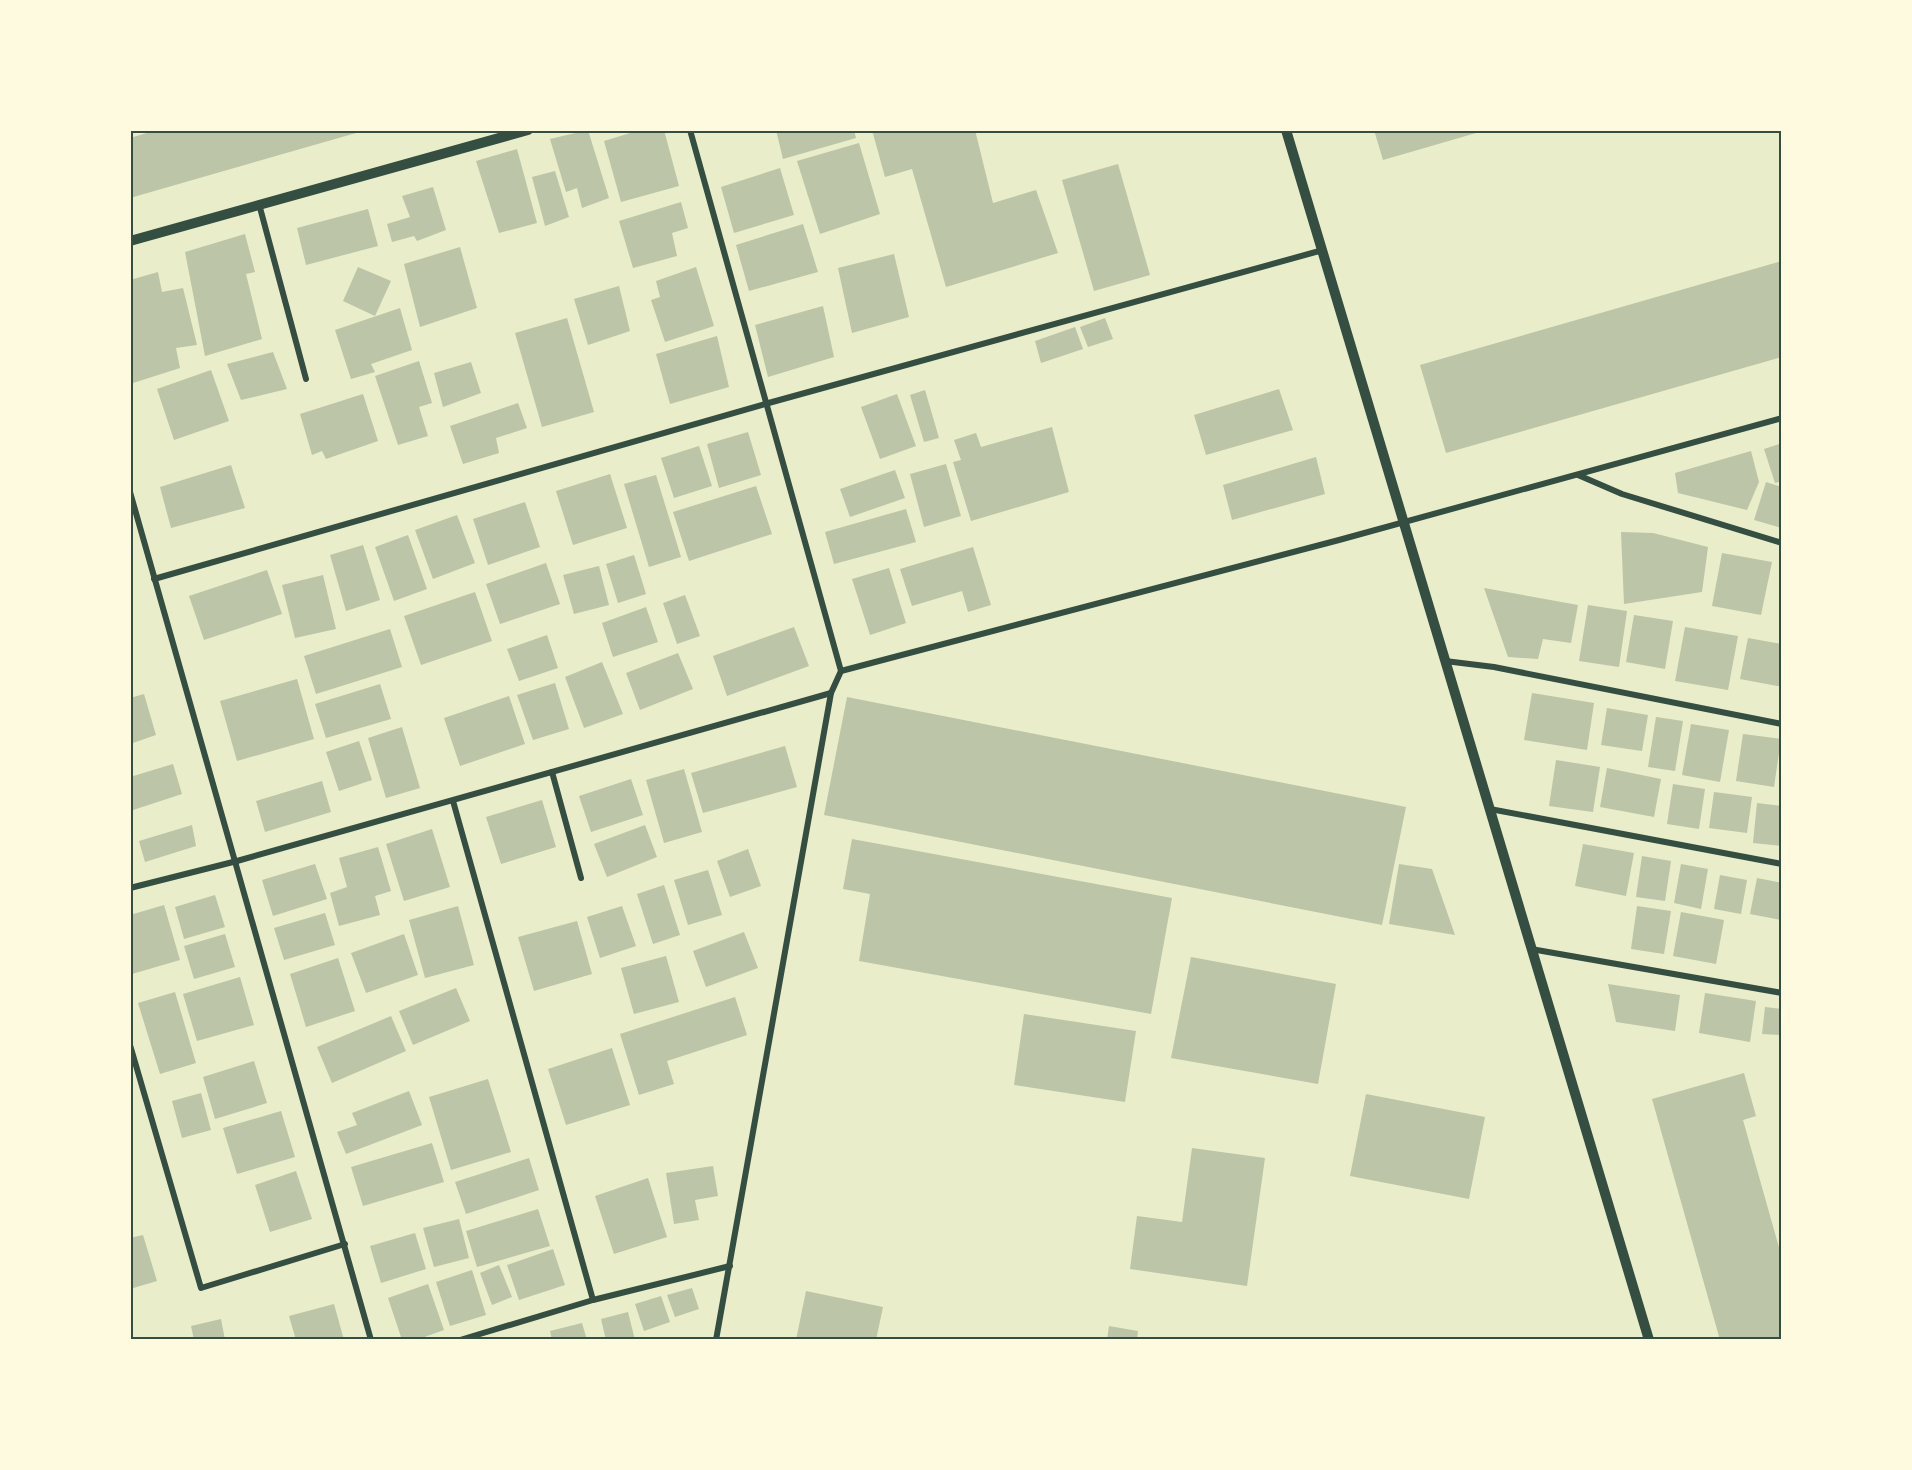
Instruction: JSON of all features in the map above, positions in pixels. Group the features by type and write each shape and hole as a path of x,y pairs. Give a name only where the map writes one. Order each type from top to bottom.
{"street":[{"path":"130,241 528,130"},
{"path":"690,130 841,671 831,693 716,1340"},
{"path":"1286,130 1445,661 1468,729 1530,949 1649,1340"},
{"path":"259,204 306,379"},
{"path":"154,579 765,404 1323,250"},
{"path":"841,671 1782,418"},
{"path":"1577,474 1622,494 1782,543"},
{"path":"130,492 237,861 371,1340"},
{"path":"1445,661 1494,667 1782,724"},
{"path":"130,888 453,801 831,693"},
{"path":"552,772 581,878"},
{"path":"453,801 593,1300"},
{"path":"1489,809 1782,864"},
{"path":"1530,949 1782,993"},
{"path":"130,1046 201,1288 345,1244"},
{"path":"460,1340 593,1300 730,1266"}],"building":[{"path":"157,130 363,131 130,198 130,138"},
{"path":"588,130 609,198 582,208 577,188 566,192 550,139"},
{"path":"640,130 664,130 679,186 621,202 604,141"},
{"path":"776,130 854,130 856,138 783,159"},
{"path":"872,130 975,130 993,203 1036,190 1058,253 946,287 912,169 885,177"},
{"path":"1374,130 1483,130 1483,131 1383,160"},
{"path":"859,143 880,214 820,234 797,161"},
{"path":"517,149 537,223 499,233 476,161"},
{"path":"1118,164 1150,275 1094,291 1062,180"},
{"path":"780,168 794,215 734,233 721,187"},
{"path":"555,171 569,217 545,226 532,177"},
{"path":"433,187 446,230 417,241 414,236 392,242 387,224 410,217 402,196"},
{"path":"681,202 688,228 672,233 677,256 633,268 619,221"},
{"path":"368,209 378,246 306,265 297,228"},
{"path":"803,224 818,272 749,291 736,245"},
{"path":"245,234 255,272 246,274 262,339 205,356 185,252"},
{"path":"460,247 477,308 420,327 404,264"},
{"path":"894,254 909,317 852,333 838,268"},
{"path":"1782,261 1782,357 1446,453 1420,365"},
{"path":"358,267 391,281 375,316 343,301"},
{"path":"696,267 714,326 665,342 651,300 660,297 656,281"},
{"path":"158,272 162,292 183,288 197,345 176,348 180,368 130,384 130,280"},
{"path":"619,286 630,331 588,345 574,299"},
{"path":"823,306 834,357 768,377 755,325"},
{"path":"400,308 412,350 371,364 375,372 351,379 335,330"},
{"path":"567,318 594,412 542,427 515,333"},
{"path":"1105,318 1113,339 1088,347 1080,327"},
{"path":"1075,327 1083,349 1041,363 1035,341"},
{"path":"717,336 729,387 670,404 656,354"},
{"path":"273,352 287,389 241,400 227,364"},
{"path":"419,361 432,403 419,407 428,436 398,445 375,376"},
{"path":"471,362 481,393 443,407 434,373"},
{"path":"211,370 229,421 174,440 157,389"},
{"path":"1279,389 1293,430 1206,455 1194,415"},
{"path":"925,390 939,438 924,442 910,395"},
{"path":"363,394 378,441 326,459 322,451 312,455 300,414"},
{"path":"897,394 916,446 880,459 861,407"},
{"path":"518,403 527,428 496,438 499,453 463,464 450,426"},
{"path":"1052,427 1069,492 971,521 953,462 961,460 954,440 976,433 981,447"},
{"path":"748,432 761,475 719,488 707,444"},
{"path":"1782,443 1782,481 1775,483 1764,449"},
{"path":"699,446 712,486 674,498 661,458"},
{"path":"1751,451 1759,482 1747,510 1678,493 1675,473"},
{"path":"1316,457 1325,494 1232,520 1223,485"},
{"path":"946,464 961,516 924,527 910,474"},
{"path":"231,465 245,508 171,528 160,487"},
{"path":"895,470 905,498 850,517 840,489"},
{"path":"610,474 627,528 573,545 556,491"},
{"path":"656,475 681,557 649,567 624,484"},
{"path":"1766,482 1782,487 1782,528 1754,520"},
{"path":"756,486 772,534 689,561 673,512"},
{"path":"525,502 540,547 488,565 473,519"},
{"path":"906,509 916,542 834,564 825,532"},
{"path":"457,515 475,563 433,579 415,530"},
{"path":"1621,532 1653,533 1708,547 1702,592 1624,604"},
{"path":"408,535 427,589 394,601 375,547"},
{"path":"363,545 380,600 346,611 330,555"},
{"path":"973,547 991,605 968,612 962,591 912,606 900,569"},
{"path":"1722,553 1772,562 1761,615 1712,606"},
{"path":"634,555 646,594 618,603 606,564"},
{"path":"546,563 560,604 500,624 486,584"},
{"path":"599,566 609,605 574,614 563,575"},
{"path":"889,568 906,623 870,635 852,579"},
{"path":"267,570 282,614 204,640 189,596"},
{"path":"323,575 336,629 295,638 282,585"},
{"path":"1484,588 1578,605 1571,643 1543,639 1538,659 1508,657"},
{"path":"475,592 492,641 421,665 404,616"},
{"path":"685,595 700,636 677,644 663,603"},
{"path":"1588,605 1627,611 1619,667 1579,661"},
{"path":"646,607 658,642 613,657 602,623"},
{"path":"1634,615 1673,621 1665,669 1626,662"},
{"path":"794,627 809,666 727,696 713,656"},
{"path":"1685,627 1738,636 1728,690 1675,681"},
{"path":"390,629 402,667 316,694 304,656"},
{"path":"547,635 558,668 519,681 507,649"},
{"path":"1748,638 1782,644 1782,687 1740,679"},
{"path":"678,653 693,689 640,710 626,673"},
{"path":"602,662 623,714 584,728 565,677"},
{"path":"297,679 314,739 237,761 220,701"},
{"path":"555,683 569,729 533,740 517,695"},
{"path":"380,684 391,719 326,738 315,704"},
{"path":"1532,693 1594,703 1587,750 1524,740"},
{"path":"144,694 156,735 130,744 130,698"},
{"path":"509,696 525,744 460,766 444,718"},
{"path":"847,697 1406,807 1382,925 824,815"},
{"path":"1607,708 1648,715 1642,751 1601,745"},
{"path":"1656,717 1683,721 1675,771 1648,767"},
{"path":"1691,724 1729,730 1720,782 1682,775"},
{"path":"402,727 420,788 386,798 368,738"},
{"path":"1743,734 1781,739 1774,787 1736,781"},
{"path":"359,741 372,780 339,791 326,752"},
{"path":"785,746 797,787 703,813 691,773"},
{"path":"1556,760 1600,767 1593,812 1549,806"},
{"path":"173,764 182,794 130,811 130,777"},
{"path":"1607,768 1661,779 1654,817 1600,807"},
{"path":"684,769 702,832 664,843 646,780"},
{"path":"631,779 643,815 591,832 579,796"},
{"path":"322,781 331,812 265,832 256,801"},
{"path":"1673,784 1705,789 1699,829 1667,824"},
{"path":"1714,792 1752,797 1747,833 1709,828"},
{"path":"542,800 556,847 501,864 486,817"},
{"path":"1757,803 1782,806 1782,846 1753,843"},
{"path":"192,825 196,846 145,862 139,841"},
{"path":"645,825 657,857 607,877 594,844"},
{"path":"432,829 450,887 404,901 386,844"},
{"path":"852,839 1172,898 1151,1014 859,961 870,894 843,889"},
{"path":"1583,844 1634,853 1626,896 1575,886"},
{"path":"378,847 391,891 375,896 380,915 339,926 330,893 347,887 339,858"},
{"path":"748,849 761,886 730,897 717,861"},
{"path":"1642,856 1671,861 1665,901 1636,897"},
{"path":"315,864 327,899 273,916 262,880"},
{"path":"1399,864 1432,869 1455,935 1389,924"},
{"path":"1681,864 1708,869 1701,909 1674,903"},
{"path":"708,870 722,915 688,925 674,880"},
{"path":"1720,875 1747,880 1741,914 1714,909"},
{"path":"1757,878 1782,883 1782,920 1750,914"},
{"path":"664,885 680,935 653,944 637,894"},
{"path":"215,895 225,927 184,939 175,907"},
{"path":"164,905 180,960 132,974 130,915"},
{"path":"458,906 474,965 425,978 409,920"},
{"path":"622,906 636,946 600,958 587,917"},
{"path":"1637,906 1671,911 1664,954 1631,949"},
{"path":"1681,912 1724,920 1716,964 1673,956"},
{"path":"325,913 335,945 284,960 274,928"},
{"path":"577,921 592,974 534,991 518,937"},
{"path":"744,932 758,968 706,987 693,951"},
{"path":"225,934 235,967 194,979 184,946"},
{"path":"404,934 418,975 366,993 351,953"},
{"path":"666,956 679,1002 634,1014 621,968"},
{"path":"1191,957 1336,984 1318,1084 1171,1058"},
{"path":"338,958 355,1011 306,1027 290,974"},
{"path":"240,977 254,1025 197,1041 183,994"},
{"path":"1608,984 1680,995 1675,1031 1616,1022"},
{"path":"456,988 470,1021 413,1045 399,1011"},
{"path":"175,992 196,1063 160,1074 138,1003"},
{"path":"1705,993 1756,1001 1750,1042 1699,1033"},
{"path":"735,997 747,1035 667,1061 674,1084 639,1095 620,1034"},
{"path":"1765,1007 1782,1009 1782,1035 1762,1034"},
{"path":"1024,1014 1136,1031 1125,1102 1014,1085"},
{"path":"391,1016 406,1051 332,1083 317,1047"},
{"path":"612,1048 630,1105 566,1125 548,1069"},
{"path":"254,1061 267,1103 215,1119 203,1077"},
{"path":"1744,1073 1756,1116 1743,1120 1782,1258 1782,1340 1720,1340 1652,1099"},
{"path":"488,1079 511,1152 451,1170 429,1097"},
{"path":"409,1091 422,1125 346,1154 337,1132 357,1125 352,1113"},
{"path":"201,1093 211,1130 182,1138 172,1101"},
{"path":"1366,1094 1485,1117 1469,1199 1350,1176"},
{"path":"281,1111 295,1157 237,1174 223,1128"},
{"path":"432,1143 444,1182 363,1206 351,1167"},
{"path":"1192,1148 1265,1158 1247,1286 1130,1269 1137,1216 1182,1222"},
{"path":"529,1158 539,1190 466,1214 455,1182"},
{"path":"713,1166 718,1196 695,1200 699,1220 674,1224 666,1173"},
{"path":"296,1171 312,1219 270,1232 255,1185"},
{"path":"648,1178 667,1237 614,1254 595,1196"},
{"path":"538,1209 550,1246 477,1267 466,1231"},
{"path":"459,1219 469,1258 434,1267 423,1228"},
{"path":"415,1233 426,1269 381,1283 370,1246"},
{"path":"143,1235 157,1281 130,1289 130,1238"},
{"path":"553,1249 565,1285 519,1300 507,1265"},
{"path":"499,1265 512,1297 492,1305 480,1273"},
{"path":"472,1270 486,1315 450,1326 436,1282"},
{"path":"428,1284 444,1330 416,1340 402,1340 388,1298"},
{"path":"692,1288 699,1309 675,1317 667,1295"},
{"path":"806,1291 883,1307 876,1340 796,1340"},
{"path":"661,1296 670,1322 644,1331 635,1304"},
{"path":"334,1304 344,1340 296,1340 289,1316"},
{"path":"628,1312 635,1340 606,1340 601,1319"},
{"path":"221,1319 225,1340 194,1340 191,1326"},
{"path":"582,1323 587,1340 552,1340 550,1331"},
{"path":"1109,1326 1138,1331 1137,1340 1107,1340"}]}
